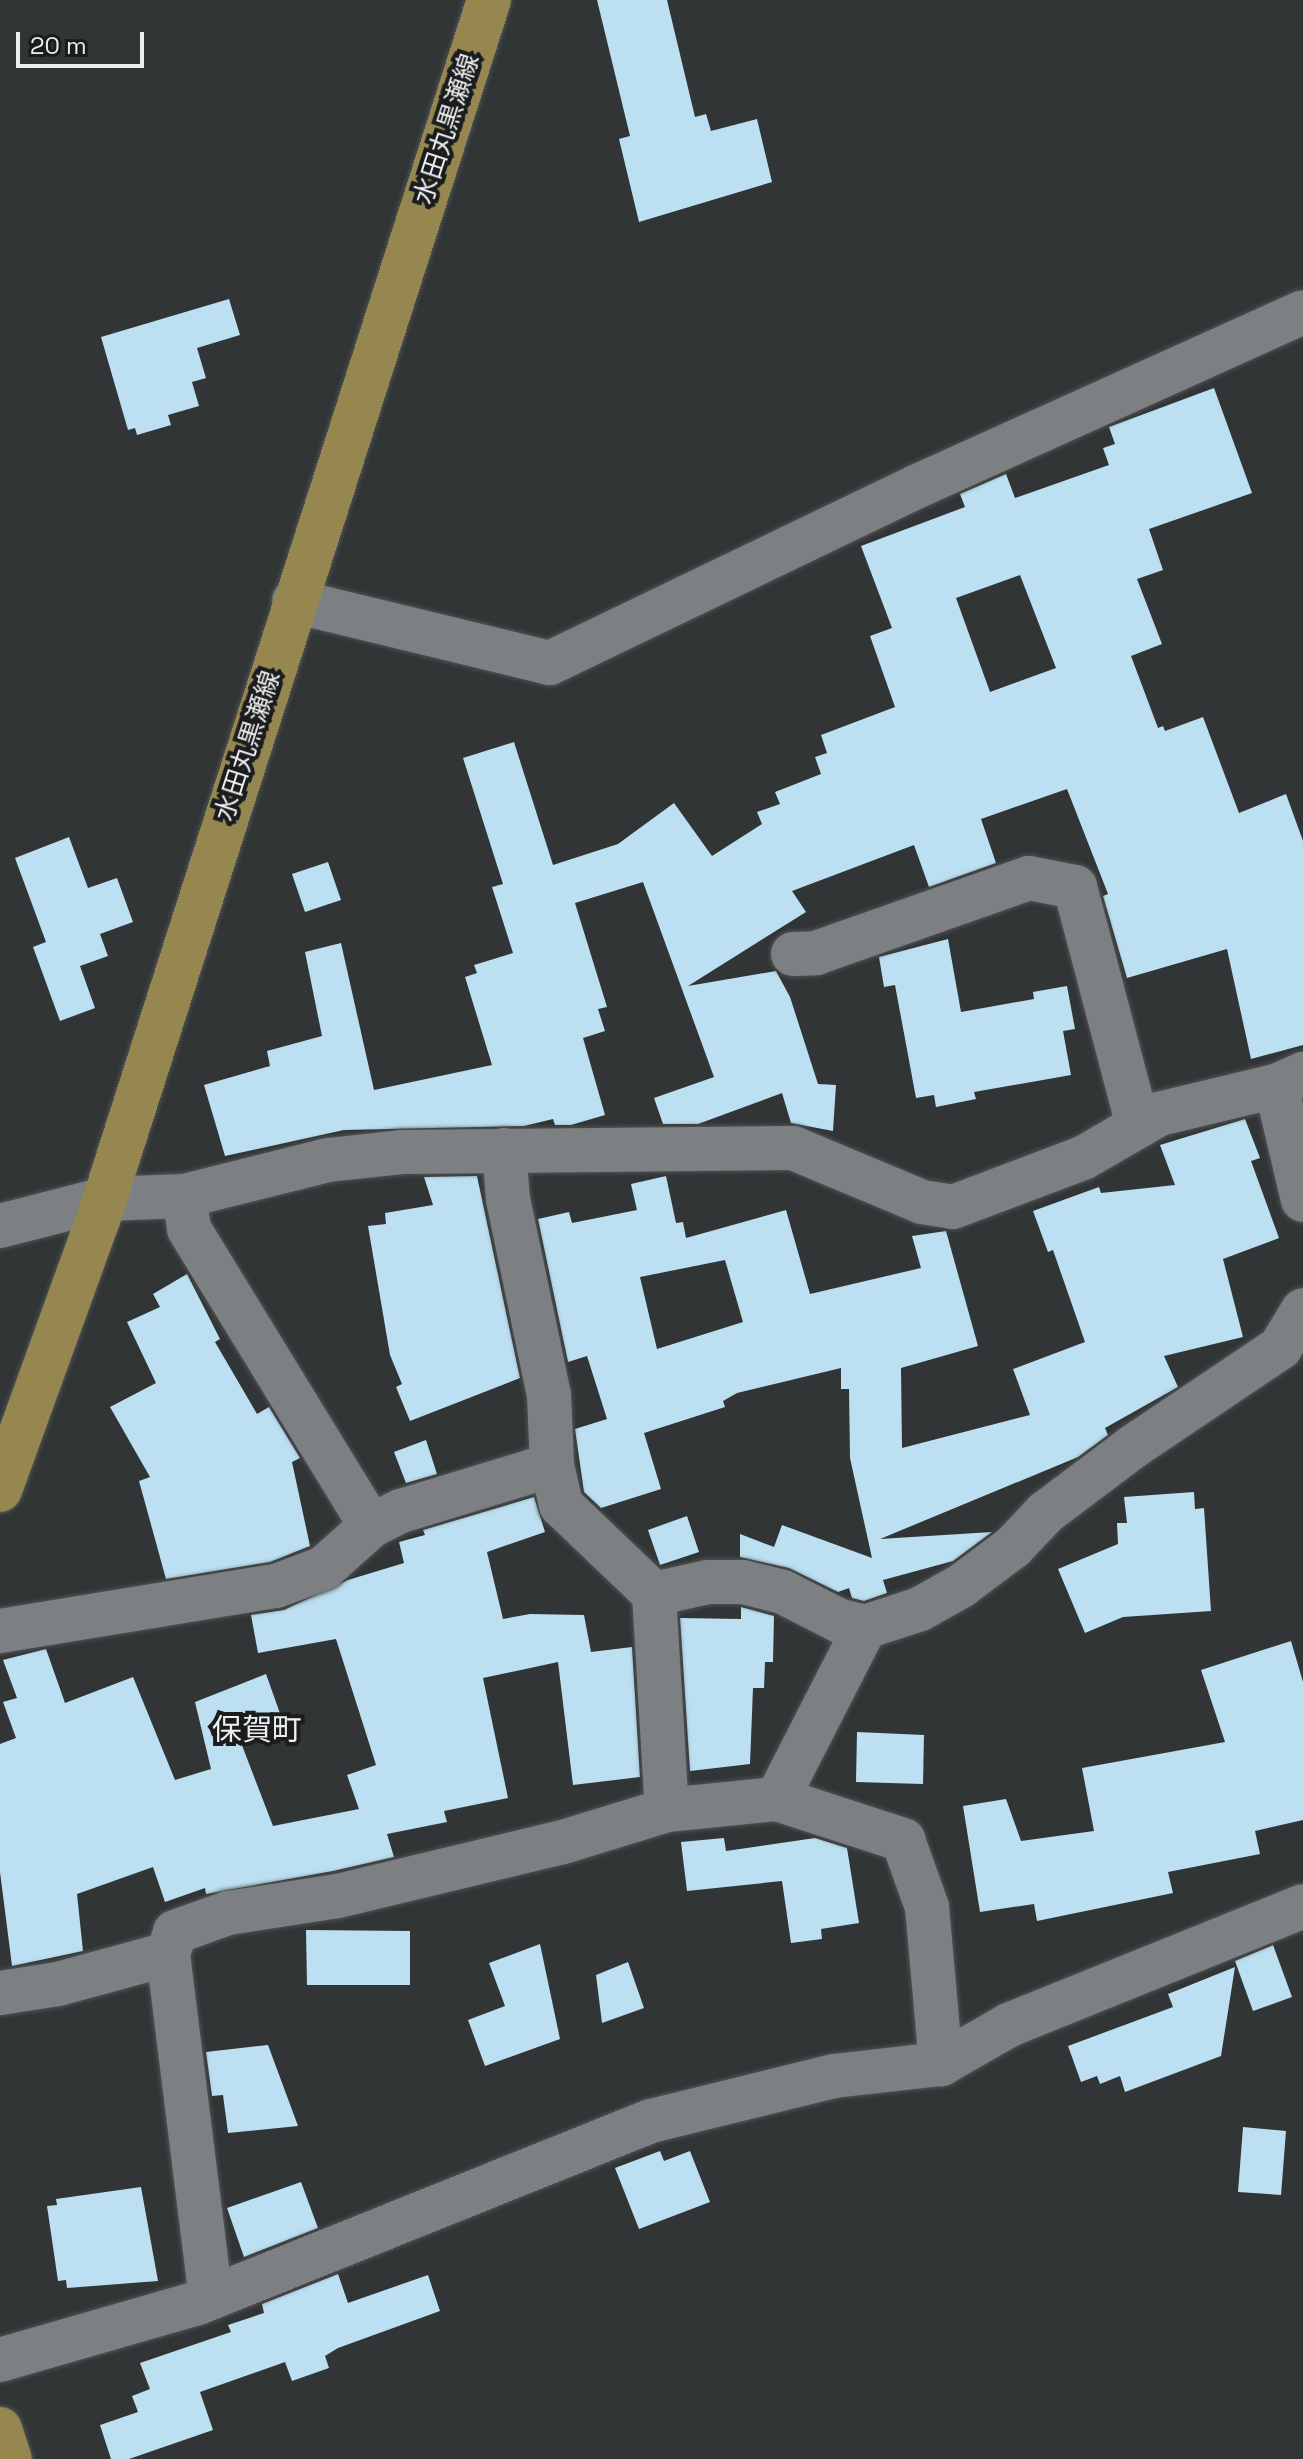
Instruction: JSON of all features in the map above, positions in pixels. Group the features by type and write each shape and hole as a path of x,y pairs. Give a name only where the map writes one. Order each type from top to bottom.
{"main road":[{"name":"水田丸黒瀬線","path":"0,1490 105,1199 489,0"},
{"path":"0,2429 10,2459"}],"street":[{"path":"294,601 550,663 918,486 1303,312"},
{"path":"793,954 816,953 1029,878 1075,887 1138,1126"},
{"path":"0,1226 105,1199 184,1196 328,1160 402,1152 793,1148 922,1202 953,1207 1083,1158 1159,1114 1290,1080 1303,1200"},
{"path":"504,1150 508,1199 549,1395 552,1465 561,1505 654,1594 667,1810"},
{"path":"184,1196 189,1229 371,1526"},
{"path":"654,1594 708,1582 743,1582 783,1592 840,1621 865,1627 920,1609 961,1586 1134,1446 1280,1348 1300,1326"},
{"path":"0,1631 276,1586 324,1568 371,1526 401,1511 552,1465"},
{"path":"777,1799 865,1627"},
{"path":"211,2297 168,1954 175,1932 187,1924 338,1896 563,1842 667,1810 777,1799 903,1840 927,1907 941,2064"},
{"path":"0,2360 211,2297 651,2121 834,2076 941,2064 1009,2025 1303,1906"},
{"path":"0,1993 168,1954"}],"building":[{"path":"597,0 667,0 695,117 706,114 711,131 757,119 772,182 639,222 619,139 630,136"},
{"path":"229,299 240,335 197,348 206,378 192,382 199,406 168,415 171,425 137,435 135,428 128,430 101,337"},
{"path":"1214,388 1252,493 1149,529 1163,570 1137,579 1162,644 1131,656 1158,728 1163,726 1165,731 1203,717 1239,813 1286,794 1303,841 1303,1045 1251,1059 1227,949 1127,978 1103,896 1108,894 1067,789 981,819 996,863 929,887 914,845 792,891 806,912 688,986 776,971 790,997 818,1084 836,1085 833,1131 791,1123 782,1093 698,1124 663,1124 654,1098 714,1077 643,882 575,903 607,1007 598,1009 605,1031 583,1038 605,1115 571,1125 555,1125 553,1119 524,1126 344,1130 225,1156 204,1085 270,1066 267,1051 322,1036 305,952 341,943 374,1090 492,1065 465,977 477,973 474,965 513,953 492,887 503,884 463,758 514,742 553,865 618,844 674,803 712,856 762,824 757,812 780,804 775,792 821,774 815,757 827,753 821,735 895,707 870,636 892,628 861,546 965,507 960,494 1006,474 1015,498 1109,465 1103,448 1115,444 1109,427","holes":["1020,575 1056,668 990,692 956,598"]},
{"path":"69,837 88,888 117,878 133,922 100,934 108,956 80,966 95,1008 60,1021 33,947 46,942 15,858"},
{"path":"328,862 341,900 305,912 292,874"},
{"path":"948,939 961,1012 1034,999 1033,992 1067,986 1075,1029 1063,1031 1071,1075 974,1092 976,1099 936,1107 934,1095 916,1098 895,985 884,987 879,957"},
{"path":"1245,1119 1260,1158 1251,1161 1279,1238 1223,1259 1243,1337 1164,1356 1178,1387 1105,1428 1108,1435 1078,1457 880,1539 992,1532 953,1561 883,1580 887,1593 864,1601 852,1598 849,1588 838,1592 789,1568 740,1557 740,1534 774,1547 782,1525 872,1558 850,1458 849,1389 841,1389 841,1368 737,1393 723,1401 725,1407 644,1433 661,1489 601,1508 584,1492 575,1429 607,1419 587,1356 568,1362 538,1219 569,1212 572,1223 637,1210 631,1184 666,1176 676,1223 683,1222 686,1238 786,1210 810,1294 921,1268 912,1236 946,1231 978,1346 901,1368 902,1448 1030,1415 1013,1369 1085,1342 1053,1250 1048,1252 1033,1211 1099,1187 1101,1193 1175,1185 1160,1145","holes":["725,1260 743,1322 657,1349 640,1277"]},
{"path":"477,1176 520,1378 410,1421 396,1387 402,1384 390,1355 368,1226 386,1224 385,1213 433,1205 424,1177"},
{"path":"187,1274 220,1339 215,1342 257,1414 269,1407 300,1458 292,1462 310,1546 270,1562 166,1579 139,1481 150,1477 110,1407 156,1383 127,1322 160,1307 153,1294"},
{"path":"426,1440 437,1474 406,1483 394,1452"},
{"path":"1194,1492 1195,1509 1204,1508 1211,1611 1123,1617 1085,1633 1058,1569 1118,1544 1117,1523 1127,1523 1124,1497"},
{"path":"534,1497 545,1532 487,1552 503,1619 530,1614 584,1615 591,1652 632,1647 640,1777 573,1785 558,1662 483,1678 508,1798 444,1811 447,1822 387,1834 394,1857 333,1871 206,1894 205,1888 165,1902 153,1867 77,1894 83,1951 12,1966 0,1872 0,1744 16,1738 3,1702 17,1698 3,1660 46,1649 65,1703 133,1677 175,1780 211,1769 195,1702 266,1674 282,1719 238,1735 273,1826 359,1809 347,1775 376,1765 336,1639 258,1653 251,1615 284,1610 348,1580 404,1563 399,1542 425,1535 423,1530"},
{"path":"687,1516 699,1552 660,1565 648,1530"},
{"path":"741,1607 774,1616 773,1662 765,1662 764,1688 753,1688 750,1764 690,1771 680,1618 741,1619"},
{"path":"1291,1641 1303,1682 1303,1820 1255,1831 1260,1854 1168,1872 1173,1893 1037,1921 1034,1904 980,1912 963,1806 1006,1799 1021,1841 1094,1831 1082,1768 1225,1742 1201,1670"},
{"path":"857,1732 924,1735 923,1784 856,1782"},
{"path":"724,1838 726,1851 815,1838 847,1848 859,1923 821,1929 822,1939 791,1943 782,1881 687,1891 681,1842"},
{"path":"306,1930 410,1931 410,1985 307,1985"},
{"path":"540,1944 560,2039 485,2066 468,2020 505,2006 489,1963"},
{"path":"1273,1945 1292,1997 1253,2011 1235,1961"},
{"path":"628,1962 644,2008 602,2023 596,1975"},
{"path":"1235,1967 1221,2056 1125,2092 1120,2076 1100,2084 1097,2076 1081,2082 1068,2046 1173,2007 1168,1994"},
{"path":"268,2045 298,2126 228,2133 223,2095 212,2096 206,2052"},
{"path":"1243,2127 1286,2131 1281,2195 1238,2192"},
{"path":"660,2151 664,2161 690,2151 710,2202 639,2229 615,2168"},
{"path":"301,2182 318,2228 244,2257 227,2208"},
{"path":"141,2187 158,2281 67,2288 66,2280 58,2281 47,2206 57,2205 56,2199"},
{"path":"338,2274 348,2303 428,2275 440,2311 338,2348 325,2356 329,2368 292,2381 285,2362 200,2392 213,2430 129,2459 111,2459 100,2425 138,2412 132,2396 150,2389 140,2363 231,2332 228,2325 264,2313 262,2304"}],"district":[{"name":"保賀町","path":"257,1730"}]}
